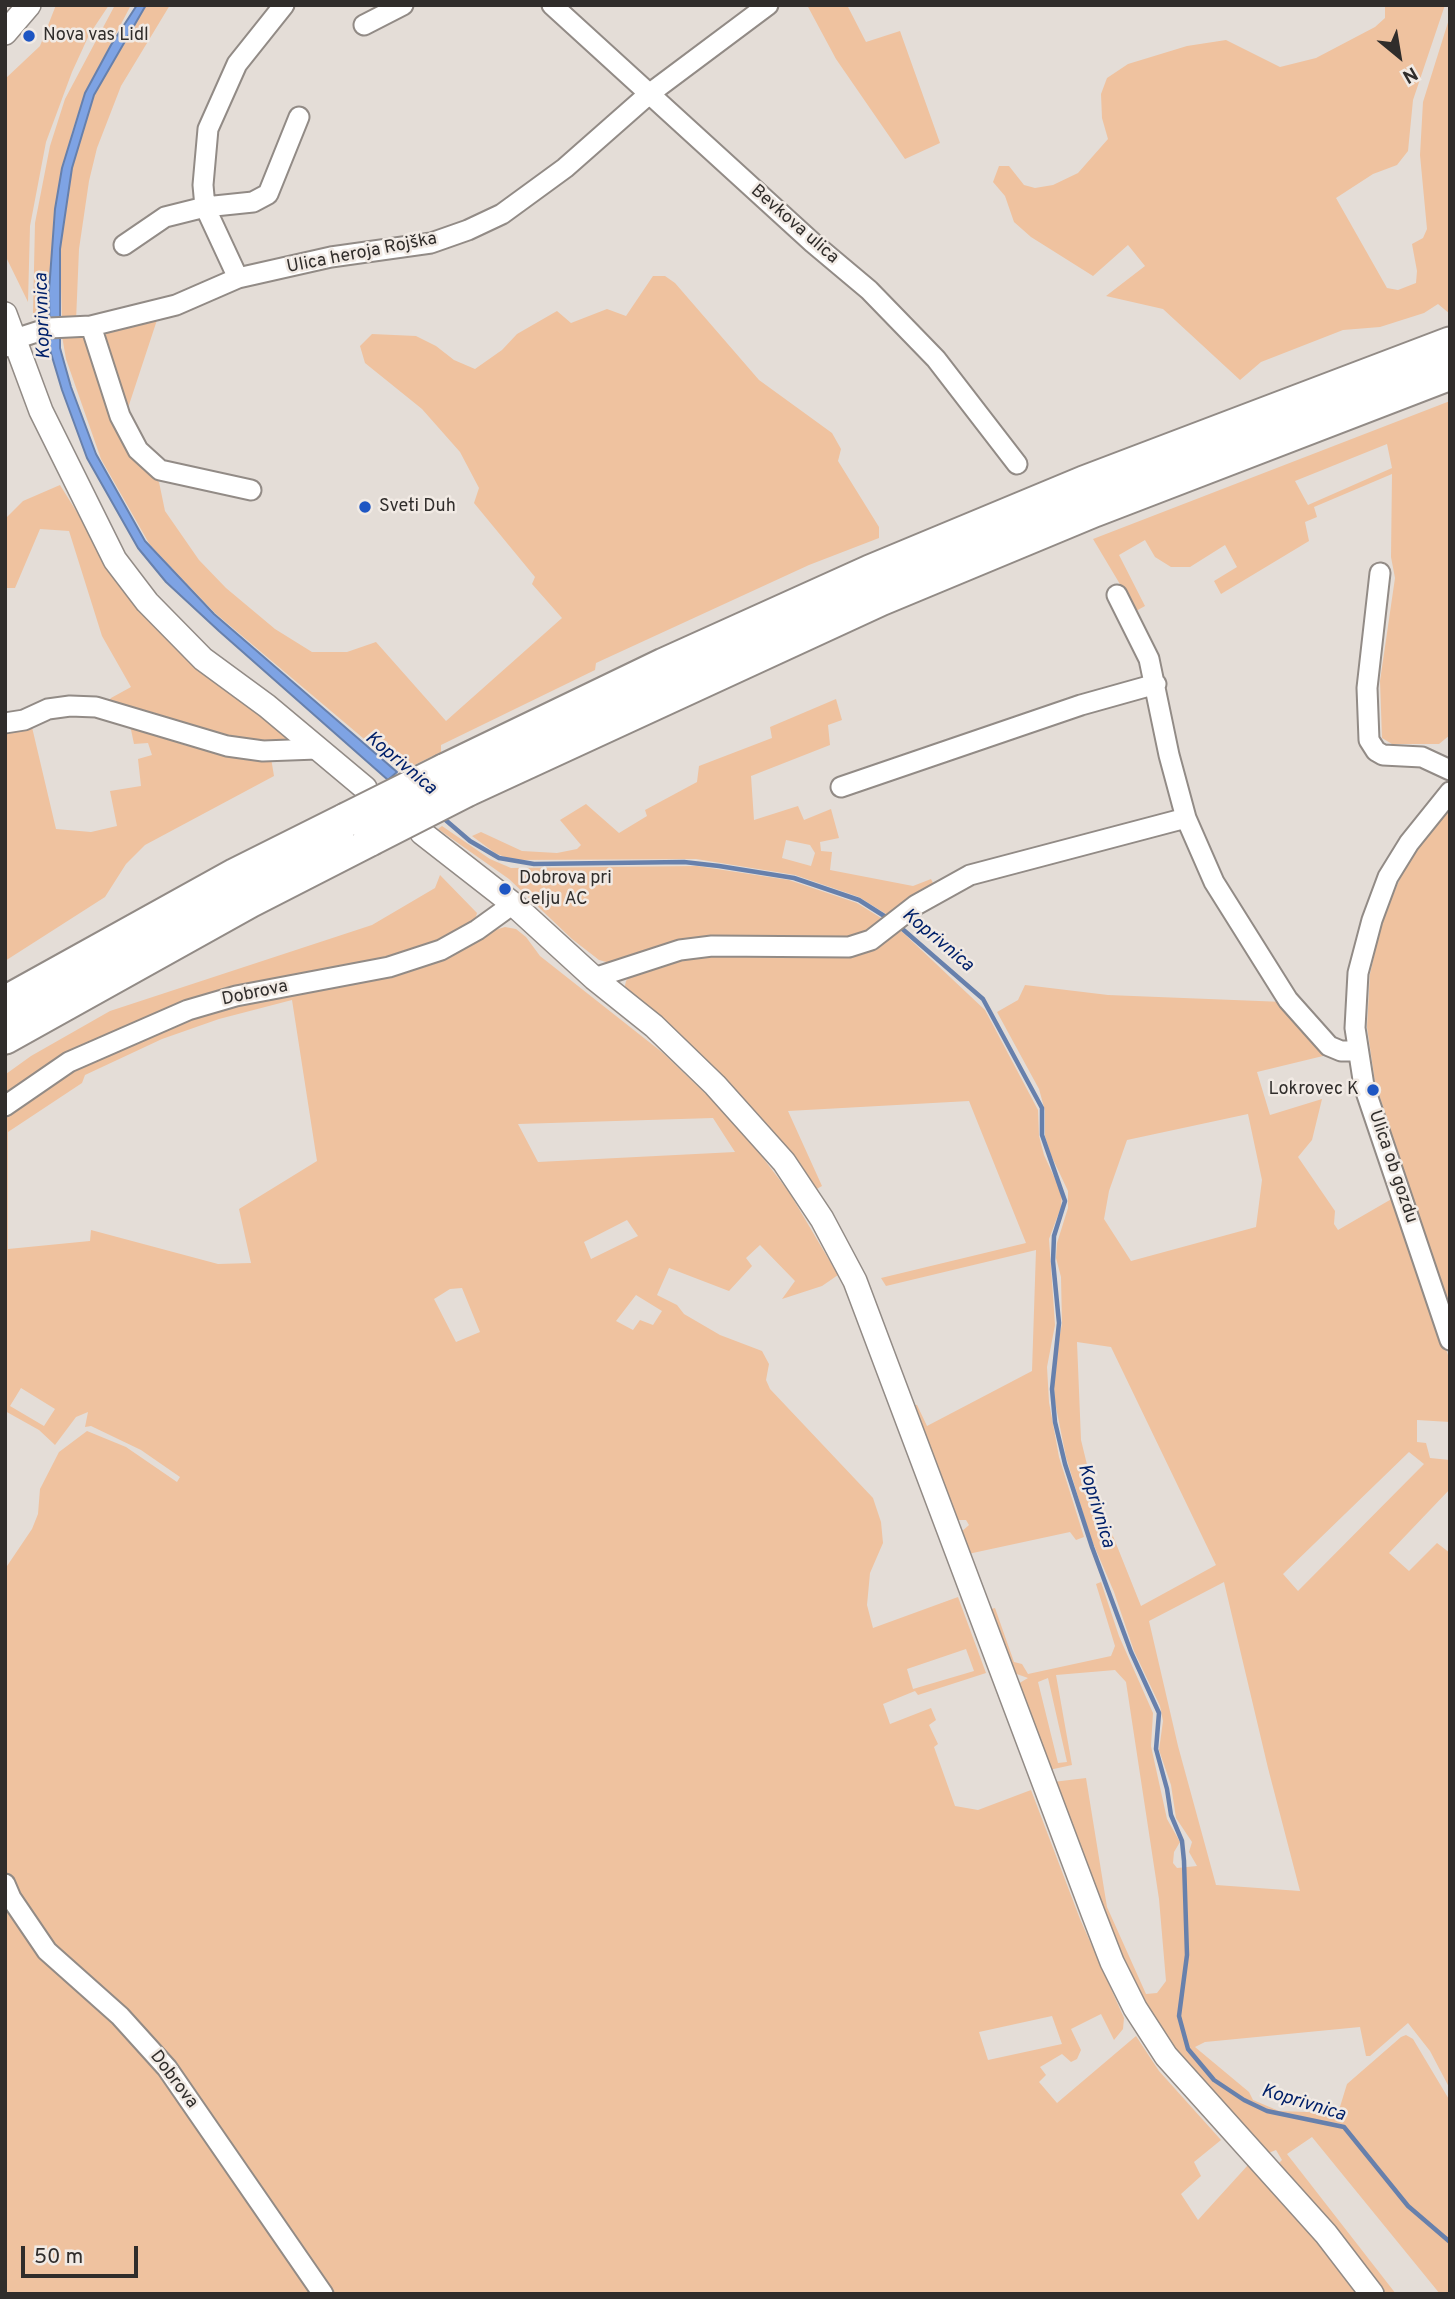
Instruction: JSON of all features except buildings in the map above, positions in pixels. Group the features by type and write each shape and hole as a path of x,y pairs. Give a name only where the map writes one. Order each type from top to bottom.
{"highway":[{"path":"5,1003 236,875 358,829 455,780 664,665 870,572 1110,473 1450,344"},
{"path":"455,780 1094,510 1450,373"},
{"path":"5,1037 249,901 358,829"}],"street":[{"path":"5,33 29,5"},
{"path":"238,278 205,207 203,185 208,129 237,64 284,5"},
{"path":"364,25 403,5"},
{"name":"Bevkova ulica","path":"551,5 869,290 936,359 1017,464"},
{"name":"Ulica heroja Rojška","path":"10,343 49,328 85,326 176,305 238,278 331,257 431,243 468,230 502,214 565,168 649,94 768,5"},
{"path":"124,245 165,218 205,207 253,202 268,194 299,117"},
{"path":"5,314 10,343 51,434 115,560 147,602 203,659 267,706 365,789"},
{"path":"85,326 120,416 138,450 160,470 251,490"},
{"path":"1380,573 1367,688 1369,740 1383,755 1422,757 1450,770"},
{"path":"1117,595 1149,659 1166,743 1186,818 1214,882 1277,985 1329,1046 1341,1051 1358,1051"},
{"path":"841,787 1081,705 1156,684"},
{"path":"5,723 24,720 48,709 96,707 227,746 263,751 317,748"},
{"name":"Ulica ob gozdu","path":"1450,792 1409,843 1388,877 1371,920 1358,973 1355,1028 1364,1086 1450,1340"},
{"path":"594,978 659,954 701,947 849,947 871,940 916,905 970,875 1186,818"},
{"path":"422,833 513,904 715,1084 784,1162 822,1219 855,1281 1093,1913 1112,1962 1135,2008 1166,2056 1326,2234 1372,2294"},
{"name":"Dobrova","path":"5,1106 69,1062 188,1010 236,996 389,967 441,950 477,930 513,904"},
{"name":"Dobrova","path":"5,1884 11,1898 47,1951 120,2016 167,2067 323,2294"}],"shaded area":[{"path":"56,5 109,5 89,35 46,142 30,226 28,302 5,255 5,79 40,46"},
{"path":"115,5 131,5 85,93 72,132 55,209 50,323 37,323 33,313 35,223 50,146 65,99"},
{"path":"146,5 170,5 121,86 97,148 79,249 76,321 62,322 60,249 72,168 94,95"},
{"path":"807,5 847,5 866,42 900,31 940,143 905,159 836,59"},
{"path":"1385,5 1445,5 1413,100 1408,151 1397,165 1373,174 1336,198 1387,288 1398,290 1416,283 1417,271 1412,244 1423,238 1427,229 1420,155 1423,102 1450,16 1450,314 1438,304 1424,313 1380,327 1343,330 1261,362 1240,380 1163,309 1106,296 1145,266 1128,245 1093,276 1031,237 1014,222 1005,196 993,182 999,166 1009,166 1024,185 1035,188 1053,185 1078,173 1108,139 1102,118 1101,94 1107,78 1128,64 1187,46 1226,40 1280,67 1316,58 1375,27 1385,18"},
{"path":"653,276 665,276 675,283 759,380 832,433 841,449 838,461 879,527 879,538 809,565 596,663 595,670 441,745 441,752 402,771 215,613 150,545 101,459 66,359 62,336 77,334 86,340 118,434 130,457 159,482 165,511 199,560 226,588 275,629 312,652 347,652 376,642 446,721 562,618 532,584 535,577 474,503 479,488 460,452 422,409 365,363 360,346 372,334 416,336 436,346 454,360 475,369 502,350 517,334 557,311 571,323 607,309 626,316"},
{"path":"157,320 128,408 105,338 106,332"},
{"path":"1450,401 1450,735 1439,744 1392,744 1382,738 1380,681 1395,578 1391,557 1392,474 1314,507 1317,517 1305,522 1309,541 1221,594 1214,581 1237,567 1225,545 1190,567 1171,567 1155,557 1145,540 1119,555 1145,606 1136,611 1093,539","holes":["1387,444 1392,468 1308,505 1295,481"]},
{"path":"60,485 113,570 287,737 284,743 244,742 106,705 111,698 131,687 102,636 69,531 40,529 15,588 5,588 5,519 23,501"},
{"path":"836,699 842,720 828,725 830,745 751,776 754,820 798,806 804,820 831,809 839,838 820,842 821,851 832,852 830,870 913,886 931,879 933,883 912,896 894,919 859,897 795,875 696,859 512,860 495,853 472,836 481,832 522,851 557,853 577,849 581,845 560,820 586,804 619,833 647,816 645,810 697,782 699,766 772,738 770,727","holes":["786,840 810,845 815,853 811,866 782,858"]},
{"path":"31,723 56,829 91,832 117,826 110,791 141,786 138,759 152,755 148,743 134,744 130,725 184,745 221,753 271,758 274,776 145,845 126,864 105,897 5,961 5,727"},
{"path":"1450,809 1450,1312 1375,1082 1367,1027 1370,974 1382,920 1404,870 1434,825"},
{"path":"442,826 490,859 511,868 697,866 789,880 857,903 889,923 845,937 665,945 610,963 599,960 572,939 509,879 438,829"},
{"path":"440,875 477,913 474,923 467,928 411,953 319,974 54,1063 32,1075 5,1097 6,1074 31,1056 110,1011 372,925 435,888"},
{"path":"505,927 516,929 526,937 540,956 663,1053 711,1099 750,1141 789,1192 838,1275 822,1286 782,1299 795,1281 760,1245 746,1258 752,1266 729,1291 669,1268 657,1295 677,1305 684,1314 720,1335 762,1351 769,1364 766,1380 770,1389 873,1498 881,1522 883,1543 870,1573 867,1605 873,1628 958,1597 986,1673 918,1695 915,1691 883,1704 890,1724 931,1708 936,1720 929,1725 938,1744 934,1747 955,1806 978,1810 1031,1790 1080,1919 1124,2018 1123,2029 1114,2040 1101,2014 1071,2029 1081,2050 1077,2059 1071,2062 1062,2054 1040,2067 1046,2075 1039,2082 1057,2103 1136,2036 1159,2071 1221,2140 1194,2162 1201,2176 1181,2194 1198,2220 1248,2165 1317,2242 1356,2294 5,2294 5,1569 32,1529 38,1514 40,1489 59,1452 87,1431 126,1447 177,1482 180,1477 141,1450 91,1426 85,1427 88,1412 76,1417 55,1445 39,1430 5,1411 5,1114 67,1069 170,1024","holes":["292,1000 317,1161 239,1209 251,1263 218,1264 91,1230 90,1241 8,1249 8,1132 82,1083 85,1075 162,1039 219,1019","713,1118 735,1152 538,1162 518,1124","627,1220 638,1236 591,1259 584,1242","462,1288 480,1332 456,1342 434,1299 450,1289","636,1295 662,1311 653,1325 640,1320 633,1330 616,1321","21,1388 55,1409 44,1426 10,1406","966,1649 974,1671 913,1689 907,1669","1052,2016 1062,2044 988,2060 979,2032"]},
{"path":"898,928 985,1010 1038,1110 1039,1136 1044,1155 1062,1194 1061,1207 1049,1239 1055,1325 1047,1367 1049,1402 1059,1457 1084,1537 1076,1540 1070,1532 968,1554 960,1533 969,1525 966,1520 955,1520 912,1405 917,1405 927,1426 1032,1371 1036,1250 886,1286 881,1278 1026,1243 969,1101 788,1111 822,1186 815,1190 766,1123 720,1074 624,990 626,981 634,972 664,962 713,955 828,955"},
{"path":"1025,985 1108,995 1284,1002 1323,1050 1323,1056 1257,1072 1270,1115 1322,1099 1312,1140 1298,1157 1335,1211 1334,1224 1338,1230 1395,1197 1450,1361 1450,1422 1417,1420 1417,1442 1426,1443 1430,1458 1450,1460 1450,1489 1389,1553 1409,1571 1437,1543 1450,1553 1450,2089 1430,2051 1408,2023 1370,2056 1366,2056 1360,2027 1205,2042 1195,2047 1249,2092 1253,2100 1279,2111 1334,2113 1339,2110 1347,2084 1401,2037 1406,2035 1413,2039 1450,2101 1450,2294 1440,2294 1312,2137 1287,2154 1396,2294 1381,2294 1278,2164 1282,2160 1276,2150 1266,2154 1260,2149 1158,2030 1120,1959 1053,1782 1086,1778 1107,1907 1146,1994 1157,1993 1166,1981 1159,1899 1126,1682 1115,1670 1056,1675 1072,1765 1049,1770 1016,1685 1028,1678 1011,1672 987,1610 995,1608 1014,1662 1022,1664 1028,1674 1111,1656 1115,1646 1096,1584 1101,1582 1119,1636 1153,1713 1151,1746 1167,1819 1180,1842 1174,1852 1173,1863 1177,1868 1197,1866 1189,1852 1192,1842 1176,1818 1171,1785 1159,1750 1163,1721 1160,1706 1134,1651 1114,1592 1090,1536 1066,1457 1055,1402 1053,1369 1062,1324 1057,1243 1068,1208 1068,1191 1045,1136 1045,1111 1039,1089 997,1012 1018,1000","holes":["1248,1114 1262,1180 1256,1227 1131,1261 1104,1219 1109,1191 1127,1140","1077,1342 1111,1347 1216,1565 1141,1606 1091,1481 1081,1440","1409,1452 1424,1464 1298,1591 1283,1574","1224,1582 1300,1891 1216,1885 1178,1746 1149,1621","1048,1678 1067,1762 1058,1763 1038,1682"]}],"water":[{"path":"137,5 146,5 94,95 72,168 60,249 60,348 71,387 96,454 145,541 214,614 397,772 388,780 166,582 138,548 87,458 62,390 50,350 49,291 55,209 62,168 85,93"}],"waterway":[{"name":"Koprivnica","path":"442,817 470,841 499,858 534,864 684,862 719,866 794,878 859,900 889,919"},
{"name":"Koprivnica","path":"899,926 983,999 1042,1108 1042,1135 1065,1201 1054,1236 1053,1261 1059,1323 1052,1389 1055,1422 1065,1464 1092,1547 1131,1652 1159,1713 1156,1749 1171,1815 1182,1841 1184,1861 1187,1955 1179,2016 1188,2049 1214,2080 1244,2100 1267,2111 1344,2127 1408,2206 1450,2242"}],"place":[{"name":"Nova vas Lidl","path":"29,36"},
{"name":"Sveti Duh","path":"365,507"},
{"name":"Dobrova pri Celju AC","path":"505,889"},
{"name":"Lokrovec K","path":"1373,1090"}]}
